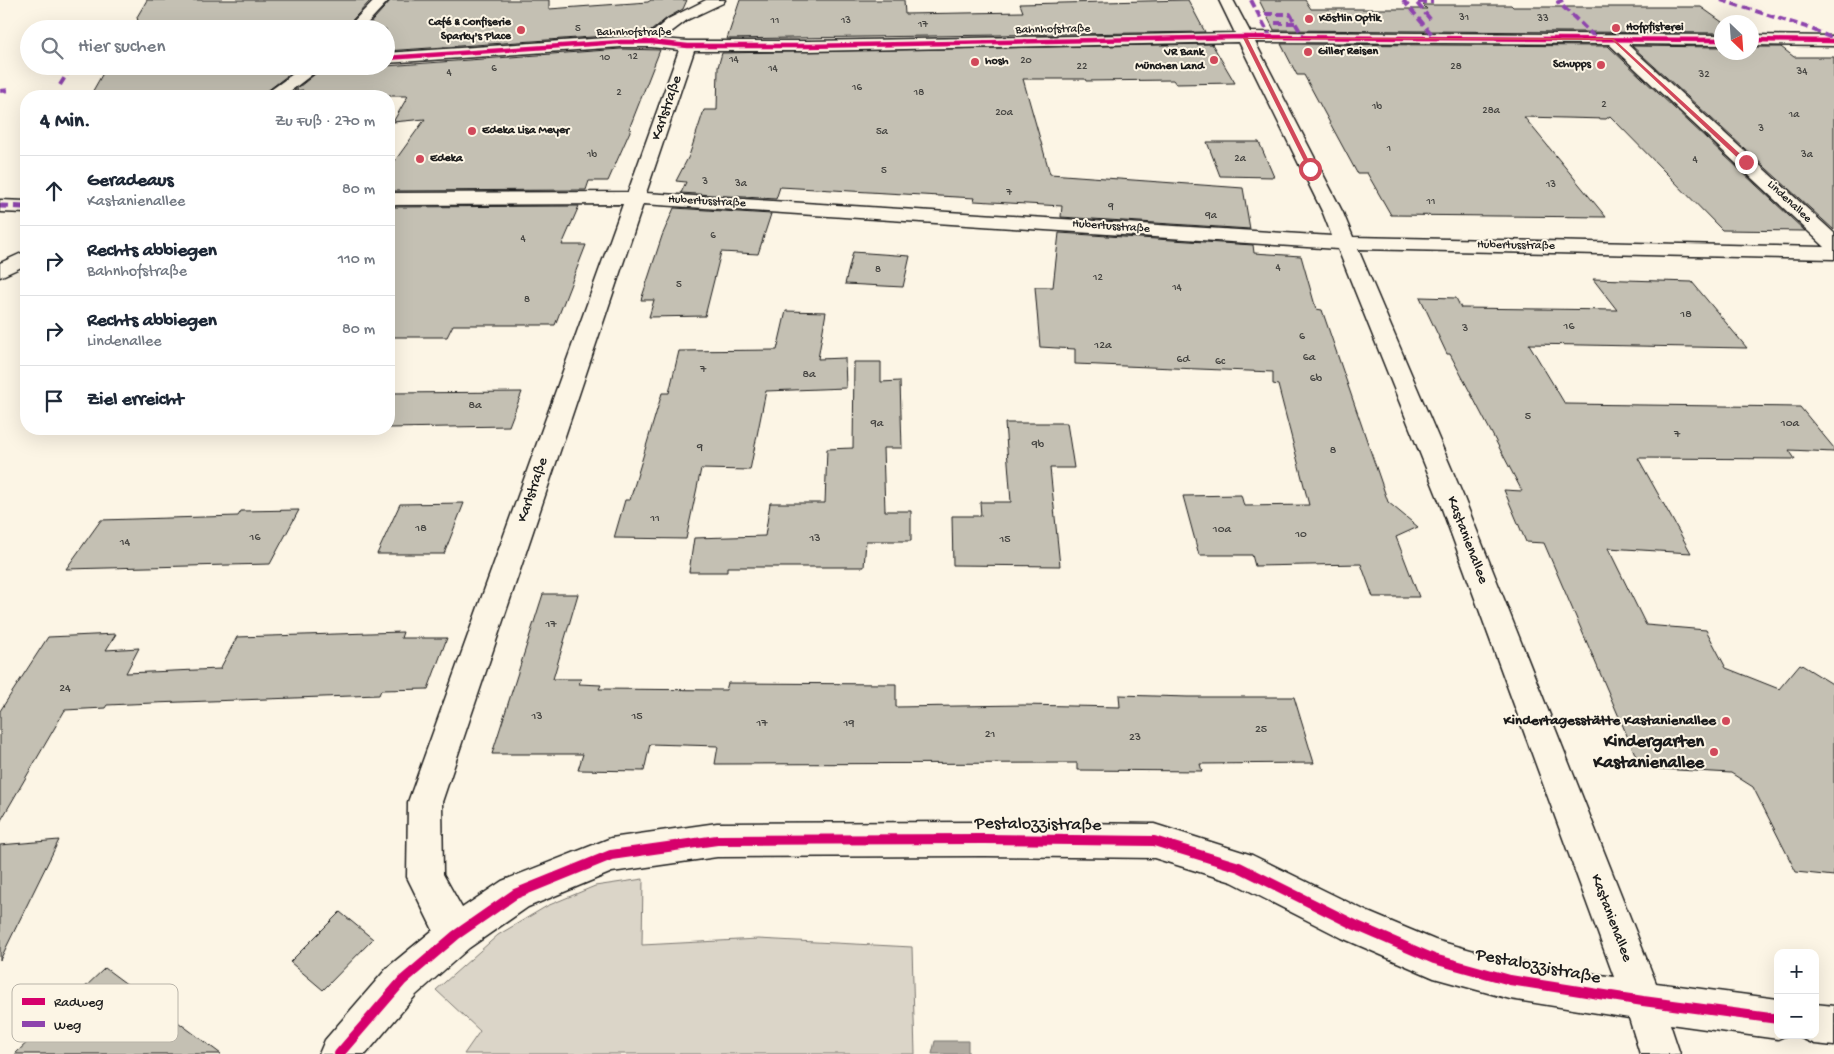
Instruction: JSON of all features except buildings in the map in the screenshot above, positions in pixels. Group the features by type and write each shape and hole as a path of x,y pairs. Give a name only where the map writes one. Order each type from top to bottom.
{"street":[{"path":"362,20 382,0"},
{"path":"651,42 657,34 675,20 718,0"},
{"name":"Kastanienallee","path":"1226,0 1333,213 1451,498 1643,1001 1660,1054"},
{"name":"Bahnhofstraße","path":"395,57 620,42 651,42 688,46 838,46 1245,38 1714,40"},
{"name":"Lindenallee","path":"1613,39 1834,244"},
{"path":"1759,40 1834,41"},
{"name":"Karlstraße","path":"456,935 425,877 425,802 688,46"},
{"path":"282,90 303,75"},
{"name":"Hubertusstraße","path":"395,199 636,198 1344,243 1834,252"},
{"path":"0,206 20,207"},
{"path":"0,271 20,260"},
{"name":"Pestalozzistraße","path":"339,1054 402,981 456,935 515,894 611,855 717,840 985,838 1154,841 1239,867 1355,925 1434,959 1510,980 1643,1001 1774,1018"},
{"path":"1819,1024 1834,1026"}],"shaded area":[{"path":"643,879 642,945 758,939 912,947 915,1054 464,1054 480,1031 436,990 498,935 547,906 595,886"},
{"path":"935,1041 968,1041 968,1054 932,1054"}],"marked path":[{"path":"1251,0 1271,38"},
{"path":"1403,0 1435,38"},
{"path":"1563,0 1558,2 1597,39"},
{"path":"1721,0 1809,28 1834,39"},
{"path":"1430,19 1416,2 1433,2"},
{"path":"1265,14 1290,14 1304,38"},
{"path":"1275,23 1295,23"},
{"path":"60,85 66,75"},
{"path":"0,91 11,90"},
{"path":"0,206 20,207"}],"cycle path":[{"path":"395,57 621,42 651,42 688,46 809,46 1245,37 1714,40"},
{"path":"1759,40 1834,41"},
{"path":"339,1054 402,981 456,935 515,894 611,855 717,840 985,839 1154,841 1239,867 1355,925 1434,959 1510,980 1643,1001 1774,1018"}],"place":[{"name":"Köstlin Optik","path":"1309,19"},
{"name":"Hofpfisterei","path":"1616,28"},
{"name":"Café & Confiserie Sparky's Place","path":"521,30"},
{"name":"Giller Reisen","path":"1308,52"},
{"name":"VR Bank München Land","path":"1214,60"},
{"name":"hosh","path":"975,62"},
{"name":"Schupps","path":"1601,65"},
{"name":"Edeka Lisa Meyer","path":"472,131"},
{"name":"Edeka","path":"420,159"},
{"name":"Kindertagesstätte Kastanienallee","path":"1726,721"},
{"name":"Kindergarten Kastanienallee","path":"1714,752"}],"route":[{"path":"1310,169 1245,38 1613,39 1746,162"}]}
